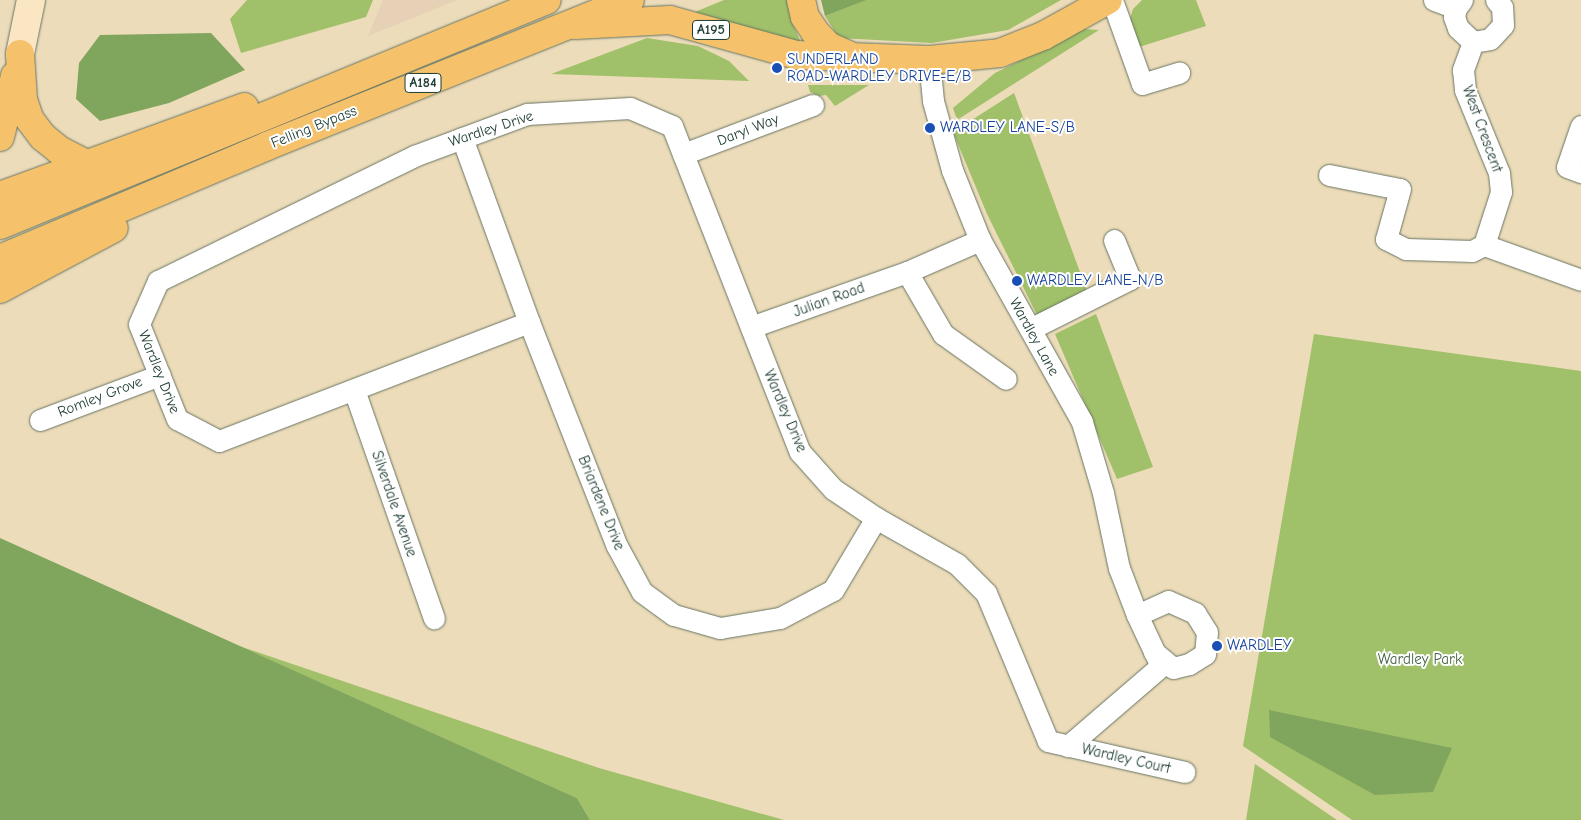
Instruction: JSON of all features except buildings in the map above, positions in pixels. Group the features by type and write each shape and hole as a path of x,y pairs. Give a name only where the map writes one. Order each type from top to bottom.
{"main road":[{"path":"0,137 31,0"},
{"name":"Felling Bypass","path":"0,224 547,0"},
{"name":"Felling Bypass","path":"0,259 630,0"},
{"name":"A195","path":"801,0 805,17 815,32 828,46 853,58"},
{"name":"A195","path":"566,26 670,20 796,55 929,60 1000,53 1043,36 1110,0"},
{"path":"20,54 23,100 30,120 54,145 85,163"},
{"name":"A184","path":"0,196 230,110 322,92"},
{"name":"A184","path":"0,289 35,273 217,169"}],"street":[{"path":"1110,0 1142,84 1179,73"},
{"path":"1434,0 1459,4 1458,28 1473,42 1490,39 1503,25 1502,7 1496,0"},
{"name":"West Crescent","path":"1473,42 1463,70 1464,90 1499,174 1501,192 1484,245"},
{"name":"Wardley Lane","path":"929,60 933,101 952,170 980,240 1082,422 1103,493 1119,568 1137,615 1161,666 1068,746"},
{"name":"Daryl Way","path":"683,154 813,105"},
{"name":"Wardley Drive","path":"529,322 219,441 178,419 139,324 158,281 414,156 462,138 527,114 630,108 672,126 800,452 834,489 876,518 957,564 986,593 1048,741 1068,746"},
{"path":"1581,126 1567,167 1581,172"},
{"name":"Briardene Drive","path":"462,138 529,322 617,546 642,592 674,615 720,628 780,618 833,590 876,518"},
{"path":"1329,175 1400,189 1386,239 1406,250 1472,250 1484,245 1581,280"},
{"name":"Julian Road","path":"751,327 907,272 980,240"},
{"path":"1030,329 1130,279 1114,240"},
{"path":"907,272 943,334 1006,379"},
{"name":"Romley Grove","path":"40,420 160,375"},
{"name":"Silverdale Avenue","path":"354,390 434,618"},
{"name":"Wardley Lane","path":"1137,615 1168,601 1195,612 1207,632 1205,654 1189,664 1173,668 1154,652"},
{"name":"Wardley Court","path":"1068,746 1184,772"}],"shaded area":[{"path":"383,0 457,0 368,36"}],"green space":[{"path":"247,0 373,0 366,17 241,53 230,19"},
{"path":"724,0 789,0 791,20 803,47 690,14"},
{"path":"821,0 867,0 825,16"},
{"path":"867,0 1061,0 1008,30 932,43 839,38 825,16"},
{"path":"1142,0 1196,0 1206,26 1139,47 1129,22 1133,9"},
{"path":"1084,29 1099,30 957,120 953,108 995,73"},
{"path":"211,33 245,70 169,103 100,121 76,99 79,63 100,35"},
{"path":"647,38 698,46 729,61 749,81 551,74"},
{"path":"808,85 869,85 835,106 826,95 819,96 810,92"},
{"path":"1014,93 1087,291 1037,315 987,214 953,132"},
{"path":"1096,314 1153,467 1117,479 1055,334"},
{"name":"Wardley Park","path":"1314,334 1581,371 1581,820 1352,820 1243,746"},
{"path":"0,538 577,798 590,820 0,820"},
{"path":"239,646 599,768 784,820 590,820 577,798"},
{"path":"1269,710 1452,748 1433,792 1375,795 1270,737"},
{"path":"1255,764 1337,820 1246,820"}],"place":[{"name":"SUNDERLAND ROAD-WARDLEY DRIVE-E/B","path":"777,68"},
{"name":"WARDLEY LANE-S/B","path":"930,128"},
{"name":"WARDLEY LANE-N/B","path":"1017,281"},
{"name":"WARDLEY","path":"1217,646"}]}
